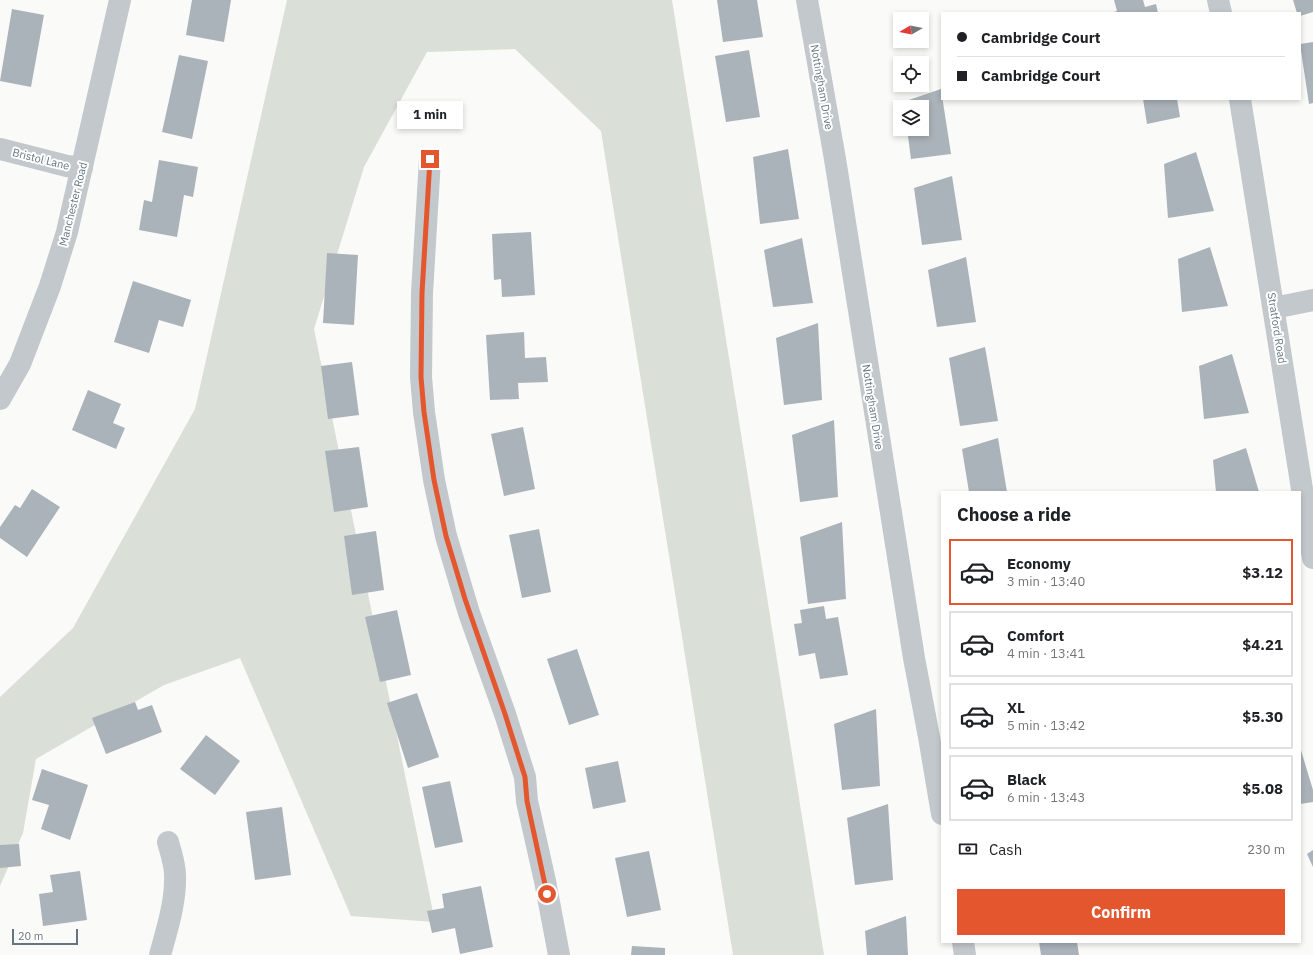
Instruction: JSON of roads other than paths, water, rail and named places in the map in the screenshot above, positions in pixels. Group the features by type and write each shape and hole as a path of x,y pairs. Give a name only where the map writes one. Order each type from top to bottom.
{"street":[{"name":"Manchester Road","path":"0,399 20,364 50,286 67,232 120,0"},
{"name":"Nottingham Drive","path":"807,0 835,159 914,658 941,808"},
{"path":"1218,0 1221,12"},
{"name":"Stratford Road","path":"1240,100 1313,558"},
{"name":"Bristol Lane","path":"0,149 66,166 82,168"},
{"path":"430,159 422,293 421,377 424,412 434,480 446,536 465,599 525,777 527,801 545,881 559,955"},
{"path":"1274,308 1313,300"},
{"path":"160,955 170,917 175,883 174,862 168,842"},
{"path":"963,943 965,955"}]}
